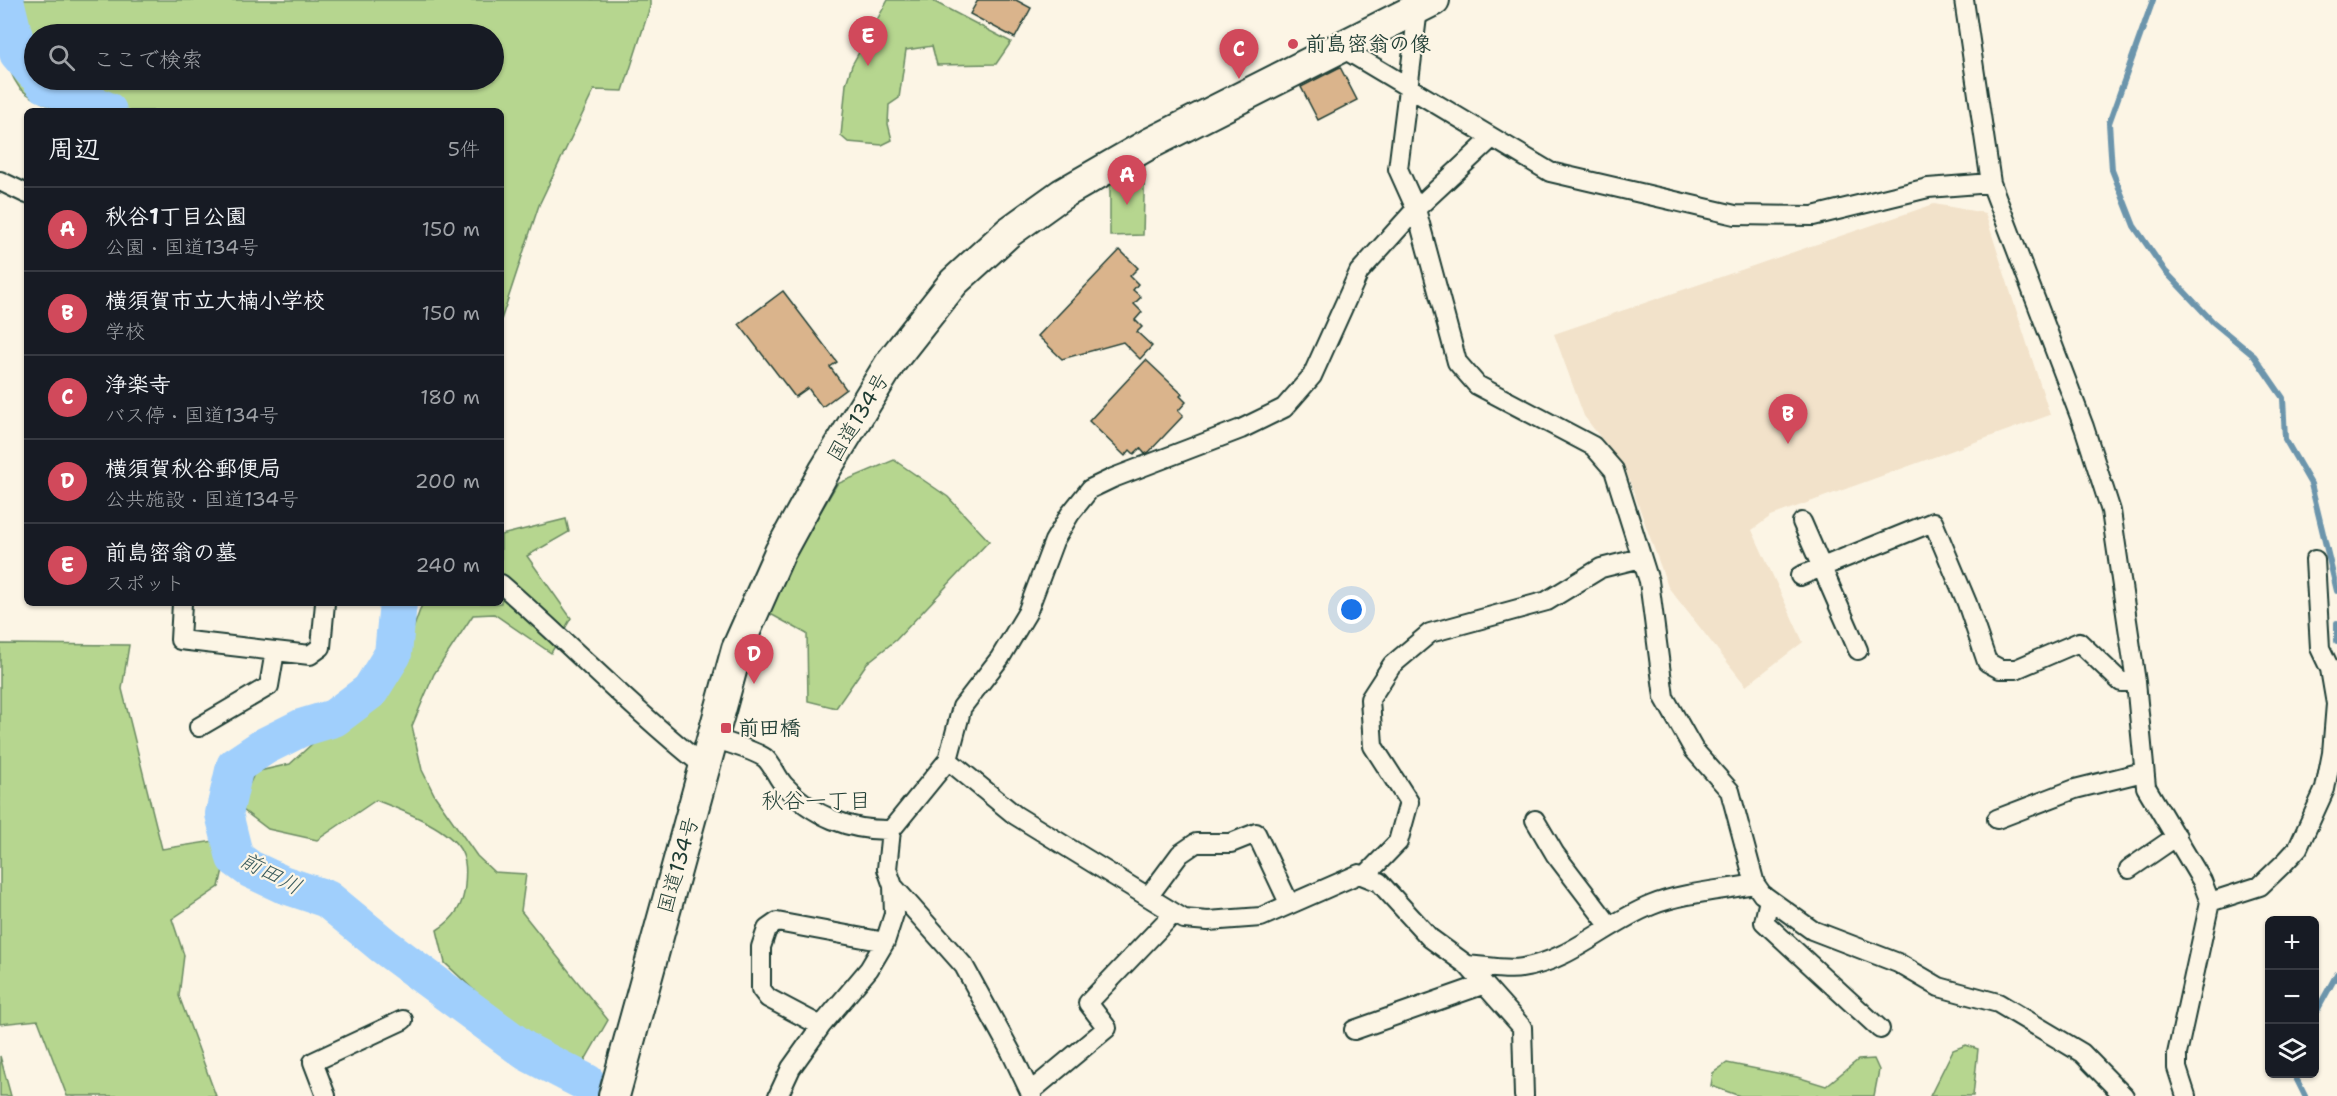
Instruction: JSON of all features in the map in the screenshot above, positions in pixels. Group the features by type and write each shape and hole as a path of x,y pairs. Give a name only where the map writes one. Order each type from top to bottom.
{"highway":[{"name":"国道134号","path":"614,1096 737,649 780,552 825,470 891,362 954,282 1009,232 1062,194 1149,144 1426,4"}],"street":[{"path":"1964,0 1991,183 2104,486 2115,539 2136,682 2146,787 2177,836 2202,881 2210,902 2177,1054 2177,1068 2186,1096"},
{"path":"1426,4 1407,86 1398,169 1416,209 1457,362 1477,385 1593,446 1614,470 1648,581 1664,697 1694,750 1730,791 1755,884 1769,900 1812,930 1898,963 1939,987 1998,1003 2082,1053 2124,1096"},
{"path":"1339,46 1491,139 1550,172 1735,215 1813,216 1928,188 1991,183"},
{"path":"778,1096 791,1068 821,1026 869,969 885,942 894,914 893,886 888,869 891,830 948,759 962,707 1000,658 1027,613 1054,541 1070,514 1090,489 1241,429 1284,408 1312,376 1359,272 1416,209 1491,139"},
{"path":"0,181 24,193"},
{"path":"1802,522 1858,650"},
{"path":"1800,576 1933,522 1968,603 1987,662 2000,669 2016,669 2079,642 2121,682 2136,682"},
{"path":"1366,875 1398,842 1409,802 1373,746 1370,699 1392,665 1430,633 1474,619 1539,604 1567,592 1601,568 1641,558"},
{"path":"2210,902 2260,886 2285,862 2298,848 2325,789 2332,753 2336,704 2330,669 2320,648 2315,560"},
{"path":"504,587 585,658 659,730 706,768"},
{"path":"182,606 180,640 310,655 321,647 325,606"},
{"path":"200,727 269,686 275,651"},
{"path":"714,738 765,759 783,784 803,803 833,821 867,831 891,830"},
{"path":"948,759 1015,815 1184,919 1208,921 1261,917 1359,874 1379,882 1430,938 1467,965 1482,985 1522,1028 1524,1096"},
{"path":"1997,819 2075,789 2143,772"},
{"path":"1535,820 1555,854 1609,924"},
{"path":"1148,897 1180,854 1196,843 1231,843 1256,833 1289,903"},
{"path":"2129,869 2177,836"},
{"path":"1467,965 1520,969 1559,958 1595,938 1609,924 1654,904 1755,884"},
{"path":"893,886 964,966 1031,1094 1107,1028 1088,1003 1174,913"},
{"path":"1769,900 1764,922 1880,1029"},
{"path":"821,1026 768,998 761,989 761,947 767,929 777,922 885,942"},
{"path":"1354,1030 1482,985"},
{"path":"326,1096 313,1062 403,1020"}],"shaded area":[{"path":"1934,204 1985,213 2050,415 1771,516 1752,530 1803,642 1746,686 1668,587 1626,471 1584,416 1554,334"}],"green space":[{"path":"0,0 650,0 650,7 623,91 594,90 539,205 504,311 504,108 54,108 27,94 19,87 9,68 2,33"},
{"path":"888,0 931,0 1011,42 996,64 937,65 932,46 906,50 899,98 889,105 888,124 892,140 882,145 848,142 841,136 846,84 852,65"},
{"path":"1145,156 1143,235 1110,236 1110,174"},
{"path":"894,460 948,497 989,541 896,640 867,663 836,708 808,701 807,634 763,610 837,484"},
{"path":"566,519 569,532 527,556 571,618 551,653 494,614 473,615 434,674 412,726 422,770 435,796 477,856 494,872 526,874 521,911 608,1020 581,1067 539,1051 445,963 437,930 453,917 460,905 466,871 460,849 444,833 422,820 376,800 317,840 268,829 239,807 255,772 290,764 313,743 394,683 422,606 504,606 504,534"},
{"path":"0,644 129,645 122,689 162,849 214,841 224,865 219,887 172,919 184,955 179,996 216,1096 67,1096 38,1020 0,1024"},
{"path":"1966,1045 1978,1049 1973,1096 1930,1096 1953,1050"},
{"path":"0,1056 11,1096 0,1096"},
{"path":"1874,1059 1879,1070 1874,1096 1740,1096 1711,1086 1713,1073 1727,1063 1797,1077 1826,1086 1858,1060"}],"building":[{"path":"978,0 1016,0 1031,8 1015,38 970,14"},
{"path":"1340,67 1357,100 1318,120 1301,87"},
{"path":"1120,250 1138,268 1130,276 1138,284 1133,290 1141,297 1134,304 1142,312 1135,320 1142,327 1137,332 1152,346 1140,359 1123,342 1062,359 1038,336"},
{"path":"783,291 837,362 830,367 846,389 822,407 808,388 795,397 739,324"},
{"path":"1146,360 1182,394 1180,396 1186,402 1178,411 1183,416 1149,452 1145,454 1140,448 1134,454 1130,450 1125,456 1089,421"}],"waterway":[{"name":"前田川","path":"5,0 18,53 24,60"},
{"path":"2153,0 2109,123 2112,170 2134,226 2165,271 2213,322 2254,356 2283,398 2285,439 2311,484 2337,591"},
{"name":"前田川","path":"59,90 101,108"},
{"name":"前田川","path":"398,606 393,654 370,691 334,718 301,728 265,746 235,766 224,814 235,858 250,869 282,884 327,899 384,946 527,1052 587,1083"},
{"path":"2337,623 2337,641"},
{"path":"2319,1007 2337,974"},
{"path":"2296,1078 2305,1096"}],"place":[{"name":"前島密翁の像","path":"1293,44"},
{"name":"前島密翁の墓","path":"868,66"},
{"name":"浄楽寺","path":"1239,79"},
{"name":"秋谷1丁目公園","path":"1127,205"},
{"name":"横須賀市立大楠小学校","path":"1788,444"},
{"name":"横須賀秋谷郵便局","path":"754,684"},
{"name":"前田橋","path":"726,728"}],"district":[{"name":"秋谷一丁目","path":"816,800"}]}
